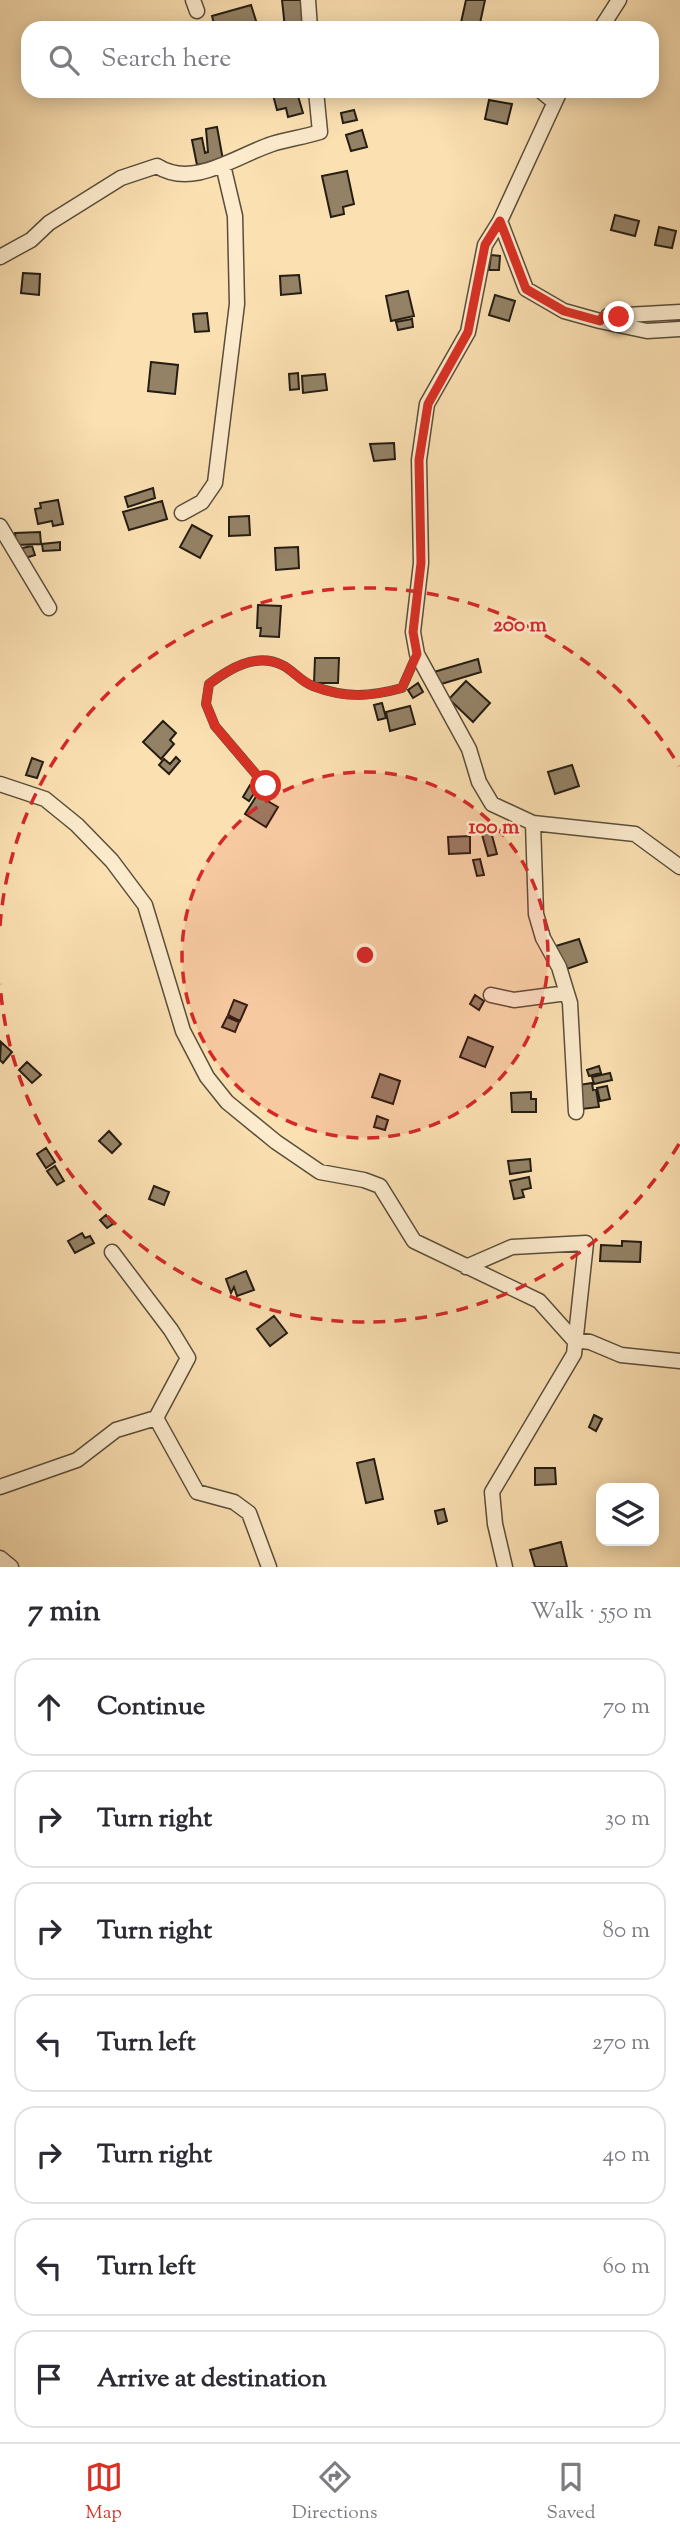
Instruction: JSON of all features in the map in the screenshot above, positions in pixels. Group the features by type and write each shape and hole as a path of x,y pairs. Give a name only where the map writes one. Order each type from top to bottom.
{"street":[{"path":"308,0 310,21"},
{"path":"606,21 619,0"},
{"path":"0,257 31,240 49,223 121,178 157,166 166,172 196,174 272,144 320,132 317,98"},
{"path":"556,98 500,221 485,245 468,332 428,404 419,460 421,563 413,632 417,654 468,749 479,782 492,804 533,823 635,834 680,867"},
{"path":"182,513 202,502 215,483 237,304 235,216 223,164"},
{"path":"500,221 526,289 564,311 600,321 648,331 680,329"},
{"path":"600,321 603,316 680,312"},
{"path":"0,526 49,608"},
{"path":"0,784 46,799 77,825 112,861 145,905 183,1031 207,1077 227,1102 275,1142 320,1172 380,1186 414,1241 539,1301 574,1340 590,1342 621,1355 680,1362"},
{"path":"533,823 536,914 543,938 559,967 568,993 576,1112"},
{"path":"491,995 514,1000 568,993"},
{"path":"466,1267 512,1247 586,1243 574,1354 492,1492 495,1524 505,1567"},
{"path":"0,1487 77,1460 116,1430 156,1418 188,1357 112,1252"},
{"path":"156,1418 197,1492 234,1502 249,1513 269,1567"},
{"path":"0,1558 11,1567"}],"lane":[{"path":"266,786 215,726 206,704 209,684 226,671 257,659 282,664 309,685 339,695 373,696 402,688 417,654"}],"building":[{"path":"282,0 303,0 305,21 284,21"},
{"path":"466,0 485,0 480,21 461,21"},
{"path":"251,5 256,21 213,21 212,16"},
{"path":"274,98 299,98 303,113 288,117 286,108 277,110"},
{"path":"489,100 512,104 507,124 485,119"},
{"path":"354,110 357,120 343,123 341,113"},
{"path":"217,127 223,160 197,165 192,140 202,138 205,153 208,152 206,129"},
{"path":"362,130 367,147 351,151 346,135"},
{"path":"347,171 354,204 343,207 344,214 331,217 322,176"},
{"path":"615,215 639,221 635,236 611,230"},
{"path":"659,227 676,231 672,248 655,245"},
{"path":"491,255 500,256 499,270 489,270"},
{"path":"23,273 40,274 39,295 21,293"},
{"path":"299,275 301,293 281,295 280,276"},
{"path":"408,291 414,316 391,321 386,296"},
{"path":"495,295 515,301 509,321 489,315"},
{"path":"207,313 209,331 195,332 193,314"},
{"path":"412,319 413,327 398,330 396,322"},
{"path":"151,362 178,365 175,394 148,391"},
{"path":"298,373 299,389 290,390 289,374"},
{"path":"325,374 327,390 303,393 302,376"},
{"path":"394,443 395,459 374,461 370,444"},
{"path":"153,488 155,498 128,507 125,497"},
{"path":"58,500 63,524 53,526 52,521 38,524 35,509 41,508 40,503"},
{"path":"162,501 167,519 129,530 123,512"},
{"path":"249,516 250,535 229,536 229,517"},
{"path":"192,525 212,536 200,558 180,547"},
{"path":"40,532 41,544 16,545 15,533"},
{"path":"60,542 60,550 43,551 42,544"},
{"path":"32,546 35,555 25,558 22,548"},
{"path":"298,547 299,568 276,570 275,548"},
{"path":"258,605 281,606 279,637 260,636 261,628 257,628"},
{"path":"315,658 339,658 338,683 314,683"},
{"path":"478,659 481,672 438,685 434,672"},
{"path":"466,681 490,703 473,722 449,699"},
{"path":"418,683 423,692 413,698 408,690"},
{"path":"382,703 386,718 378,720 374,705"},
{"path":"410,706 415,724 390,731 386,712"},
{"path":"163,721 176,733 170,740 174,744 161,759 143,742"},
{"path":"176,757 180,761 169,774 159,765 164,759 170,764"},
{"path":"32,758 43,762 37,778 26,775"},
{"path":"572,765 579,786 555,794 548,772"},
{"path":"250,785 257,789 249,801 243,797"},
{"path":"257,795 278,807 266,827 245,814"},
{"path":"490,828 497,854 488,856 481,831"},
{"path":"470,836 470,853 449,854 448,837"},
{"path":"480,859 484,875 477,876 473,860"},
{"path":"579,939 587,962 564,970 556,946"},
{"path":"475,995 484,1001 479,1010 470,1004"},
{"path":"234,1000 247,1005 240,1021 228,1015"},
{"path":"227,1017 239,1022 235,1032 222,1027"},
{"path":"468,1037 493,1047 485,1067 460,1057"},
{"path":"1,1042 12,1052 3,1063 0,1060"},
{"path":"27,1062 41,1075 32,1083 19,1070"},
{"path":"599,1066 601,1073 589,1076 587,1070"},
{"path":"610,1073 612,1080 594,1084 592,1077"},
{"path":"380,1074 400,1081 393,1104 372,1097"},
{"path":"592,1083 593,1090 596,1089 599,1107 582,1109 579,1085"},
{"path":"607,1086 610,1099 600,1101 597,1088"},
{"path":"531,1092 531,1099 536,1099 536,1112 512,1112 511,1093"},
{"path":"377,1116 388,1120 385,1130 374,1127"},
{"path":"109,1131 121,1144 112,1153 99,1141"},
{"path":"46,1148 55,1162 46,1168 37,1154"},
{"path":"530,1159 531,1171 510,1174 508,1161"},
{"path":"55,1166 64,1181 57,1185 47,1171"},
{"path":"529,1177 531,1188 522,1190 524,1197 514,1199 510,1181"},
{"path":"154,1186 169,1192 164,1205 149,1199"},
{"path":"106,1215 113,1224 107,1228 100,1220"},
{"path":"82,1233 85,1238 90,1236 94,1243 75,1253 68,1241"},
{"path":"622,1241 641,1242 640,1262 600,1261 601,1245 622,1246"},
{"path":"246,1271 254,1290 237,1296 234,1287 231,1293 226,1279"},
{"path":"274,1316 287,1333 270,1346 257,1329"},
{"path":"594,1415 602,1419 596,1431 589,1427"},
{"path":"374,1459 383,1499 366,1503 357,1463"},
{"path":"535,1468 555,1468 556,1484 535,1485"},
{"path":"444,1509 447,1521 438,1524 435,1511"},
{"path":"561,1542 567,1567 535,1567 530,1550"}],"route":[{"path":"266,786 215,726 206,704 209,684 226,671 257,659 282,664 309,685 339,695 373,696 402,688 417,654 413,632 421,563 419,460 428,404 468,332 485,245 500,221 526,289 564,311 600,321 603,316 619,317"}]}
